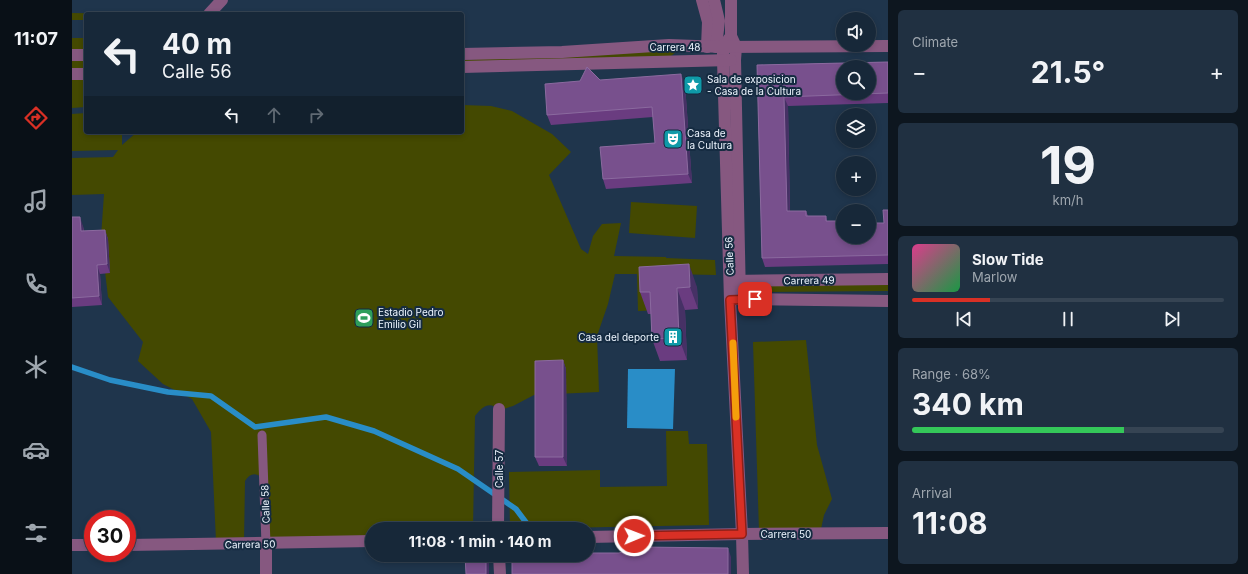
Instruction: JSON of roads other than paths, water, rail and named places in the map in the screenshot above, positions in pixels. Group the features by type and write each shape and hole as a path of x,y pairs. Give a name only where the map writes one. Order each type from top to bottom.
{"street":[{"path":"211,12 222,0"},
{"path":"702,0 715,47"},
{"path":"714,0 719,21 715,47"},
{"name":"Calle 56","path":"731,0 731,36 736,47 734,280"},
{"path":"715,47 731,36"},
{"name":"Carrera 48","path":"464,67 562,58 669,45 715,47 888,46"},
{"name":"Calle 56","path":"715,47 723,60 735,299 743,574"},
{"name":"Carrera 48","path":"464,54 562,58 735,60"},
{"path":"72,55 84,55"},
{"path":"72,74 84,74"},
{"name":"Carrera 49","path":"734,280 888,279"},
{"name":"Carrera 49","path":"735,299 888,301"},
{"name":"Calle 57","path":"498,522 499,409"},
{"name":"Carrera 50","path":"595,537 888,533"},
{"name":"Carrera 50","path":"136,545 365,541"},
{"name":"Calle 58","path":"266,544 266,574"},
{"path":"72,545 84,545"},
{"path":"499,562 500,574"}],"lane":[{"name":"Calle 58","path":"262,435 266,544"}],"water":[{"path":"628,369 675,369 673,429 627,428"}],"waterway":[{"path":"72,367 110,380 168,392 211,396 255,427 326,417 374,431 458,469 516,509 526,522"}],"place":[{"name":"Sala de exposicion - Casa de la Cultura","path":"693,85"},
{"name":"Casa de la Cultura","path":"673,139"},
{"name":"Estadio Pedro Emilio Gil","path":"364,318"},
{"name":"Casa del deporte","path":"673,337"}]}
